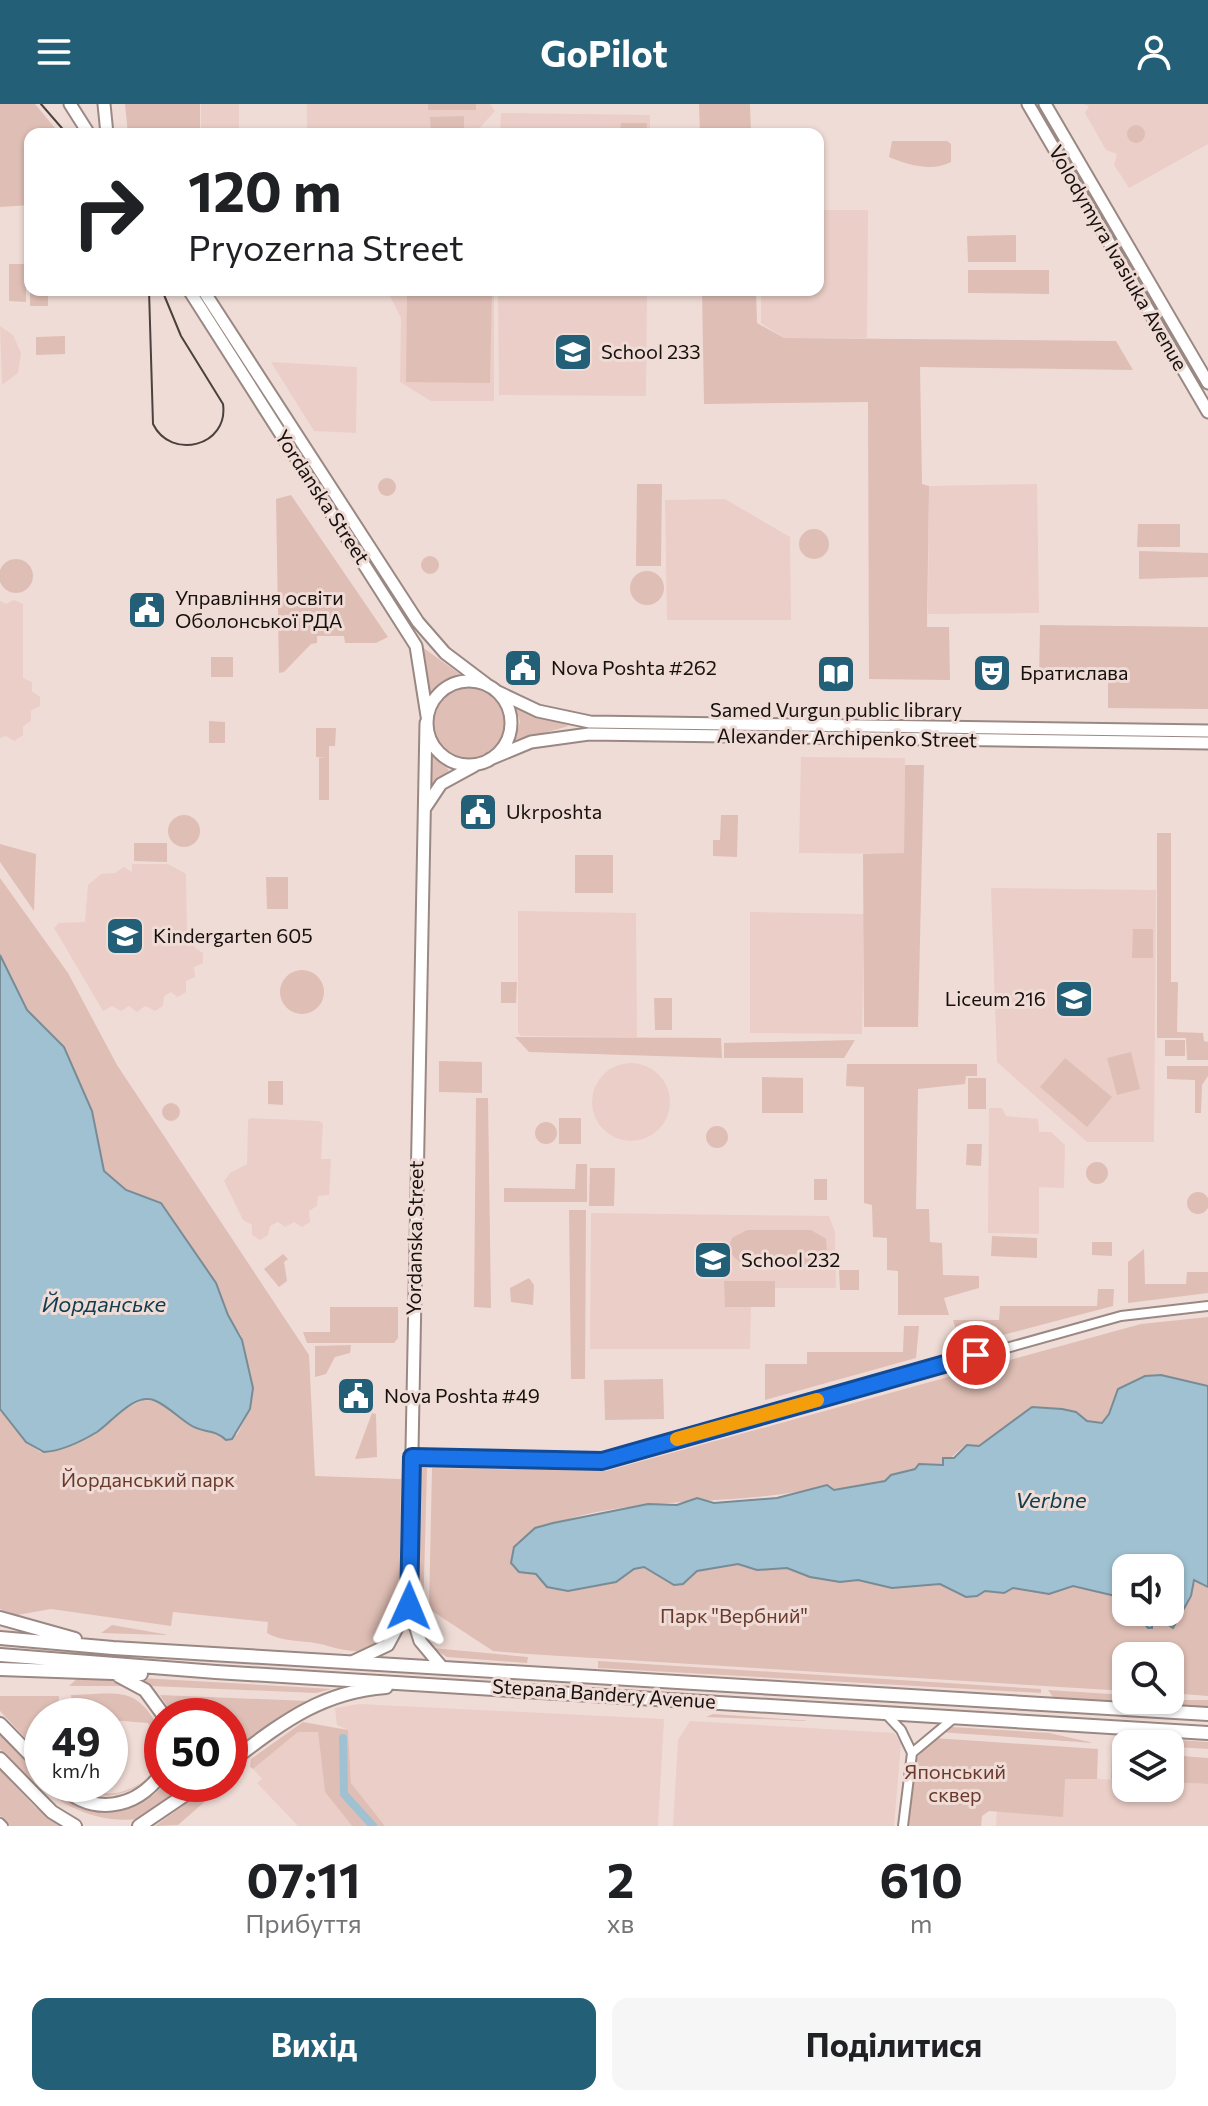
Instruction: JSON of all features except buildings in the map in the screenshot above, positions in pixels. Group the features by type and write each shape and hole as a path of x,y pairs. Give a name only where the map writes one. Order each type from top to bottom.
{"main road":[{"path":"70,104 85,128"},
{"path":"104,104 106,128"},
{"name":"Volodymyra Ivasiuka Avenue","path":"1028,104 1208,412"},
{"name":"Volodymyra Ivasiuka Avenue","path":"1045,104 1208,383"},
{"path":"1105,236 1118,230"},
{"name":"Yordanska Street","path":"193,296 418,650 426,720 412,1457"},
{"name":"Yordanska Street","path":"207,296 418,622 445,653 486,684"},
{"path":"422,816 428,799 441,784 490,759 504,746 511,727 509,708 498,692 486,684 460,681 445,688 433,700 426,720 429,738 442,755 462,764 476,764"},
{"name":"Alexander Archipenko Street","path":"498,692 538,711 590,722 1208,731"},
{"name":"Alexander Archipenko Street","path":"490,759 531,742 589,734 1208,743"},
{"path":"412,1457 409,1606 420,1641 441,1666"},
{"path":"350,1662 388,1645 399,1631 409,1606"},
{"path":"0,1618 113,1648"},
{"name":"Stepana Bandery Avenue","path":"0,1638 113,1648 1208,1714"},
{"name":"Stepana Bandery Avenue","path":"0,1655 216,1672 452,1684 1208,1733"},
{"path":"0,1669 216,1672"},
{"path":"109,1672 145,1690 151,1698"},
{"path":"248,1749 300,1712 343,1693 452,1684"},
{"path":"4,1728 24,1749"},
{"path":"0,1759 52,1812 75,1826"},
{"path":"85,1802 112,1805 123,1802"},
{"path":"139,1826 174,1802"}],"street":[{"path":"412,1457 602,1461 1121,1316 1208,1306"},
{"path":"886,1713 901,1730 912,1753 903,1826"},
{"path":"912,1753 955,1718"}],"shaded area":[{"path":"201,104 239,104 239,128 201,128"},
{"path":"307,104 490,104 495,111 479,128 307,128"},
{"path":"1083,104 1208,104 1208,144 1129,188 1114,165 1117,154 1106,150 1085,113 1089,106"},
{"path":"501,113 650,115 650,128 500,128"},
{"path":"824,210 868,210 867,338 784,338 761,323 761,296 824,296"},
{"path":"390,296 494,296 494,401 431,401 400,382 401,318"},
{"name":"School 233","path":"498,296 647,296 646,396 499,395"},
{"path":"0,326 13,335 21,353 18,373 2,385"},
{"path":"271,362 357,367 356,433 314,431"},
{"path":"1037,484 1039,613 928,614 929,486"},
{"path":"725,499 790,537 791,620 667,620 665,500"},
{"path":"14,600 23,604 23,678 32,682 32,691 40,697 40,706 31,711 31,721 23,726 23,735 14,741 6,736 0,738 0,601 6,604"},
{"path":"801,757 905,758 904,854 799,853"},
{"name":"Kindergarten 605","path":"132,864 168,864 186,874 187,932 194,938 195,948 203,953 203,963 194,967 195,977 186,981 186,992 178,997 171,992 164,996 163,1006 155,1011 145,1006 137,1012 129,1006 121,1011 112,1006 103,1011 54,928 59,923 85,922 88,885 101,874 115,873 124,867 132,872"},
{"name":"Liceum 216","path":"991,888 1156,890 1154,1142 1087,1142 997,1062"},
{"path":"518,911 636,913 637,1037 521,1036 518,1032"},
{"path":"750,912 864,914 862,1034 750,1033"},
{"path":"631,1063 646,1066 658,1075 667,1087 670,1102 667,1117 658,1129 646,1138 631,1141 616,1138 604,1129 595,1117 592,1102 595,1087 604,1075 616,1066"},
{"path":"989,1108 1002,1108 1006,1116 1038,1119 1039,1132 1051,1132 1065,1145 1064,1188 1039,1187 1039,1234 988,1233"},
{"path":"248,1120 319,1121 323,1124 321,1159 331,1159 329,1195 318,1196 317,1206 309,1211 310,1222 302,1227 294,1222 285,1227 278,1222 270,1226 268,1235 260,1240 252,1235 252,1225 243,1220 224,1181 230,1173 247,1164"},
{"name":"School 232","path":"591,1213 829,1216 835,1232 836,1288 775,1288 775,1307 751,1307 750,1349 590,1349"},
{"path":"359,1704 664,1719 658,1826 385,1826 351,1783 348,1730 337,1725 335,1708"},
{"path":"690,1721 894,1733 901,1743 894,1826 673,1826 678,1740"},
{"path":"298,1732 318,1732 325,1792 352,1826 298,1826 257,1783 262,1779 253,1769"},
{"path":"1065,1778 1112,1780 1112,1802 1184,1802 1184,1783 1208,1784 1208,1826 996,1826 997,1809"}],"green space":[{"path":"0,104 35,104 55,128 24,128 24,205 0,207"},
{"path":"125,104 200,104 200,128 127,128"},
{"path":"428,104 476,104 476,110 428,110"},
{"path":"699,104 750,104 751,128 700,128"},
{"path":"464,116 464,128 431,128 430,117"},
{"path":"621,123 647,123 647,128 621,128"},
{"path":"1132,125 1140,125 1145,134 1143,141 1132,143 1127,138 1127,130"},
{"path":"892,141 947,141 951,144 951,162 928,167 896,160 889,157"},
{"path":"1016,235 1016,262 968,262 967,236"},
{"path":"9,264 24,264 26,302 9,301"},
{"path":"968,270 1049,270 1049,294 968,293"},
{"path":"30,296 48,296 48,306 30,306"},
{"path":"407,296 492,296 490,383 406,382"},
{"path":"702,296 756,296 757,323 784,338 1116,341 1133,370 920,367 922,484 929,486 927,627 949,627 950,680 869,679 868,402 704,404"},
{"path":"65,336 65,354 36,355 36,337"},
{"path":"383,478 391,478 396,487 394,494 383,496 378,491 378,483"},
{"path":"637,484 662,484 661,566 636,566"},
{"path":"291,495 388,637 376,643 345,643 344,636 317,636 317,643 311,644 284,672 279,673 276,499"},
{"path":"1138,524 1180,524 1180,547 1137,547"},
{"path":"814,529 825,533 829,544 825,555 814,559 803,555 799,544 803,533"},
{"path":"1139,551 1208,553 1208,577 1139,579"},
{"path":"426,556 434,556 439,565 437,572 426,574 421,569 421,561"},
{"path":"16,559 28,564 33,576 28,588 16,593 4,588 -1,576 4,564"},
{"path":"647,571 659,576 664,588 659,600 647,605 635,600 630,588 635,576"},
{"path":"1040,625 1208,627 1208,709 1108,708 1108,678 1039,678"},
{"path":"421,646 461,675 442,681 429,693"},
{"path":"211,657 233,657 233,677 211,677"},
{"path":"469,688 488,694 498,704 504,723 498,742 488,752 469,758 450,752 440,742 434,723 440,704 450,694"},
{"path":"515,705 569,726 514,741 520,722"},
{"path":"209,721 225,722 225,743 209,743"},
{"path":"316,728 336,728 335,746 329,746 329,800 319,800 319,758 327,758 316,757"},
{"path":"428,753 449,770 426,796"},
{"path":"905,765 924,765 918,1027 864,1027 863,854 904,853"},
{"path":"184,815 195,820 200,831 195,842 184,847 173,842 168,831 173,820"},
{"path":"721,815 738,815 737,857 713,856 713,840 720,840"},
{"path":"1157,833 1171,833 1171,982 1178,982 1177,1032 1203,1033 1204,1041 1208,1042 1208,1060 1187,1060 1186,1038 1157,1038"},
{"path":"134,843 167,843 167,862 134,861"},
{"path":"0,844 36,854 34,911 0,862"},
{"path":"575,855 613,855 613,893 575,893"},
{"path":"266,877 288,877 288,909 267,909"},
{"name":"Йорданський парк","path":"0,878 68,973 117,1065 309,1355 315,1476 401,1479 399,1618 385,1639 370,1649 351,1651 282,1639 267,1633 268,1622 173,1612 171,1626 51,1609 17,1615 0,1609 0,1409 26,1442 40,1452 64,1448 143,1400 157,1401 195,1427 237,1435 250,1409 253,1388 241,1335 227,1315 216,1283 161,1202 126,1190 104,1171 92,1111 64,1047 27,1010 0,955"},
{"path":"1133,929 1153,929 1153,958 1132,958"},
{"path":"302,970 317,977 324,992 317,1007 302,1014 287,1007 280,992 287,977"},
{"path":"501,982 517,982 516,1003 501,1003"},
{"path":"654,998 672,998 672,1030 655,1030"},
{"path":"515,1037 721,1038 722,1058 529,1052"},
{"path":"855,1040 844,1058 724,1058 724,1043"},
{"path":"1165,1040 1185,1040 1185,1056 1165,1056"},
{"path":"1131,1052 1140,1089 1117,1095 1107,1058"},
{"path":"1065,1058 1112,1097 1087,1127 1040,1087"},
{"path":"439,1061 482,1062 482,1093 439,1092"},
{"path":"847,1064 977,1064 977,1076 966,1076 965,1084 918,1089 916,1209 929,1209 930,1242 942,1243 943,1275 979,1276 979,1288 944,1298 949,1315 898,1315 898,1271 887,1270 887,1238 873,1237 872,1205 864,1203 864,1087 846,1086"},
{"path":"1167,1066 1208,1066 1208,1076 1202,1085 1201,1113 1195,1113 1195,1080 1167,1079"},
{"path":"762,1077 803,1078 803,1113 762,1113"},
{"path":"968,1078 986,1078 986,1109 968,1109"},
{"path":"268,1081 283,1081 283,1105 268,1104"},
{"path":"476,1098 488,1098 491,1308 474,1307"},
{"path":"167,1103 175,1103 180,1112 178,1119 167,1121 162,1116 162,1108"},
{"path":"559,1118 581,1118 581,1144 559,1144"},
{"path":"546,1122 554,1125 557,1133 554,1141 546,1144 538,1141 535,1133 538,1125"},
{"path":"717,1126 725,1129 728,1137 725,1145 717,1148 709,1145 706,1137 709,1129"},
{"path":"967,1144 982,1144 981,1166 966,1165"},
{"path":"1097,1162 1105,1165 1108,1173 1105,1181 1097,1184 1089,1181 1086,1173 1089,1165"},
{"path":"576,1164 587,1164 587,1202 504,1202 504,1188 575,1189"},
{"path":"590,1168 615,1168 614,1206 589,1206"},
{"path":"814,1179 827,1179 827,1200 814,1200"},
{"path":"1198,1192 1206,1195 1209,1203 1206,1211 1198,1214 1190,1211 1187,1203 1190,1195"},
{"path":"569,1210 586,1210 585,1379 571,1379"},
{"path":"747,1230 811,1230 826,1239 827,1256 805,1266 752,1266 738,1260 731,1251 732,1238"},
{"path":"992,1236 1037,1238 1037,1258 991,1256"},
{"path":"1092,1242 1112,1242 1112,1256 1092,1255"},
{"path":"1144,1249 1145,1284 1186,1284 1187,1272 1208,1272 1208,1293 1128,1303 1128,1262"},
{"path":"283,1254 288,1259 284,1262 287,1281 279,1287 264,1269"},
{"path":"839,1270 859,1270 859,1290 840,1290"},
{"path":"529,1278 534,1285 533,1305 511,1302 510,1288"},
{"path":"724,1281 775,1281 775,1307 725,1307"},
{"path":"1098,1289 1114,1289 1113,1306 961,1346 953,1320 999,1320 1000,1306 1097,1306"},
{"path":"330,1307 398,1307 398,1338 394,1343 307,1343 303,1332 330,1332"},
{"name":"Парк \"Вербний\"","path":"1208,1317 1208,1386 1163,1378 1142,1379 1118,1389 1109,1414 1102,1423 1087,1421 1076,1412 1032,1407 979,1446 963,1447 943,1465 909,1469 886,1481 834,1490 827,1485 749,1498 620,1508 580,1516 544,1528 514,1547 541,1579 579,1588 616,1582 634,1569 644,1567 674,1585 682,1584 697,1571 739,1564 757,1570 787,1568 840,1582 940,1584 956,1593 977,1596 985,1591 1004,1593 1013,1588 1049,1594 1073,1586 1112,1595 1112,1626 1184,1626 1184,1608 1193,1584 1199,1580 1208,1587 1208,1696 1184,1694 1184,1642 1112,1642 1112,1690 493,1651 429,1609 432,1468 606,1471 1141,1324"},
{"path":"904,1326 919,1326 916,1358 765,1400 765,1364 807,1364 807,1352 903,1352"},
{"path":"351,1345 350,1353 335,1357 326,1374 315,1377 315,1346"},
{"path":"663,1379 664,1419 605,1420 604,1380"},
{"path":"372,1413 376,1414 377,1457 355,1459"},
{"path":"420,1468 427,1468 423,1617 427,1637 424,1638 418,1614"},
{"path":"112,1625 169,1635 101,1633"},
{"path":"432,1648 528,1657 527,1663 447,1657"},
{"path":"598,1661 1041,1689 1041,1693 598,1668"},
{"path":"79,1677 111,1677 131,1686 69,1686"},
{"path":"141,1678 332,1689 316,1693 151,1686"},
{"path":"1048,1690 1112,1694 1112,1701 1053,1697"},
{"path":"71,1695 128,1696 144,1706 144,1723 128,1721 128,1698 71,1698"},
{"path":"160,1695 234,1698 162,1698"},
{"path":"0,1696 59,1696 24,1698 24,1737 0,1711"},
{"path":"248,1699 308,1701 248,1743"},
{"path":"1184,1700 1208,1700 1208,1707 1184,1705"},
{"path":"713,1714 814,1721 706,1717"},
{"path":"303,1722 348,1730 351,1783 385,1826 352,1826 325,1792 318,1732 298,1732 253,1769 250,1767 251,1759"},
{"path":"952,1727 1049,1733 1094,1743 939,1732"},
{"path":"0,1734 24,1758 24,1773 0,1749"},
{"name":"Японський сквер","path":"934,1738 1098,1749 1097,1779 1065,1779 1063,1817 989,1811 982,1816 981,1826 909,1826 914,1761"},
{"path":"1184,1740 1208,1742 1208,1749 1184,1747"},
{"path":"1184,1756 1208,1758 1208,1784 1184,1783"},
{"path":"0,1770 24,1795 24,1802 30,1802 61,1826 10,1826 0,1816"},
{"path":"144,1801 166,1802 139,1819 117,1820 78,1810 62,1802 97,1812 109,1812"},
{"path":"188,1802 204,1802 178,1825 155,1826"}],"water":[{"name":"Йорданське","path":"0,955 27,1010 64,1047 92,1111 104,1171 126,1190 161,1203 216,1283 242,1340 253,1388 250,1409 232,1439 226,1440 218,1434 196,1428 161,1404 148,1399 124,1409 85,1439 65,1448 44,1452 26,1442 0,1409"},
{"name":"Verbne","path":"1161,1375 1208,1386 1208,1587 1194,1580 1191,1596 1184,1608 1184,1554 1112,1554 1112,1595 1073,1586 1049,1594 1013,1588 1004,1593 985,1591 966,1597 940,1584 892,1588 858,1580 840,1582 810,1577 787,1568 757,1570 738,1564 697,1571 683,1584 674,1585 644,1567 634,1569 616,1582 568,1591 547,1587 536,1574 519,1572 511,1563 514,1547 535,1528 553,1523 648,1504 677,1505 697,1498 714,1503 777,1498 827,1485 834,1490 885,1481 891,1475 915,1469 919,1464 943,1465 943,1458 954,1458 967,1445 979,1446 1032,1407 1076,1412 1087,1421 1102,1423 1109,1414 1118,1389 1145,1376"}],"waterway":[{"path":"343,1738 344,1794 373,1826"}],"tram line":[{"path":"41,104 62,128"},
{"path":"149,296 153,424 161,435 172,442 197,444 217,430 223,404 181,336 164,296"}],"slow traffic":[{"path":"677,1439 817,1400"}],"place":[{"name":"School 233","path":"573,352"},
{"name":"Управління освіти Оболонської РДА","path":"147,610"},
{"name":"Nova Poshta #262","path":"523,668"},
{"name":"Братислава","path":"992,673"},
{"name":"Samed Vurgun public library","path":"836,674"},
{"name":"Ukrposhta","path":"478,812"},
{"name":"Kindergarten 605","path":"125,936"},
{"name":"Liceum 216","path":"1074,999"},
{"name":"School 232","path":"713,1260"},
{"name":"Nova Poshta #49","path":"356,1396"}],"route":[{"path":"409,1606 412,1457 602,1461 976,1355"}]}
